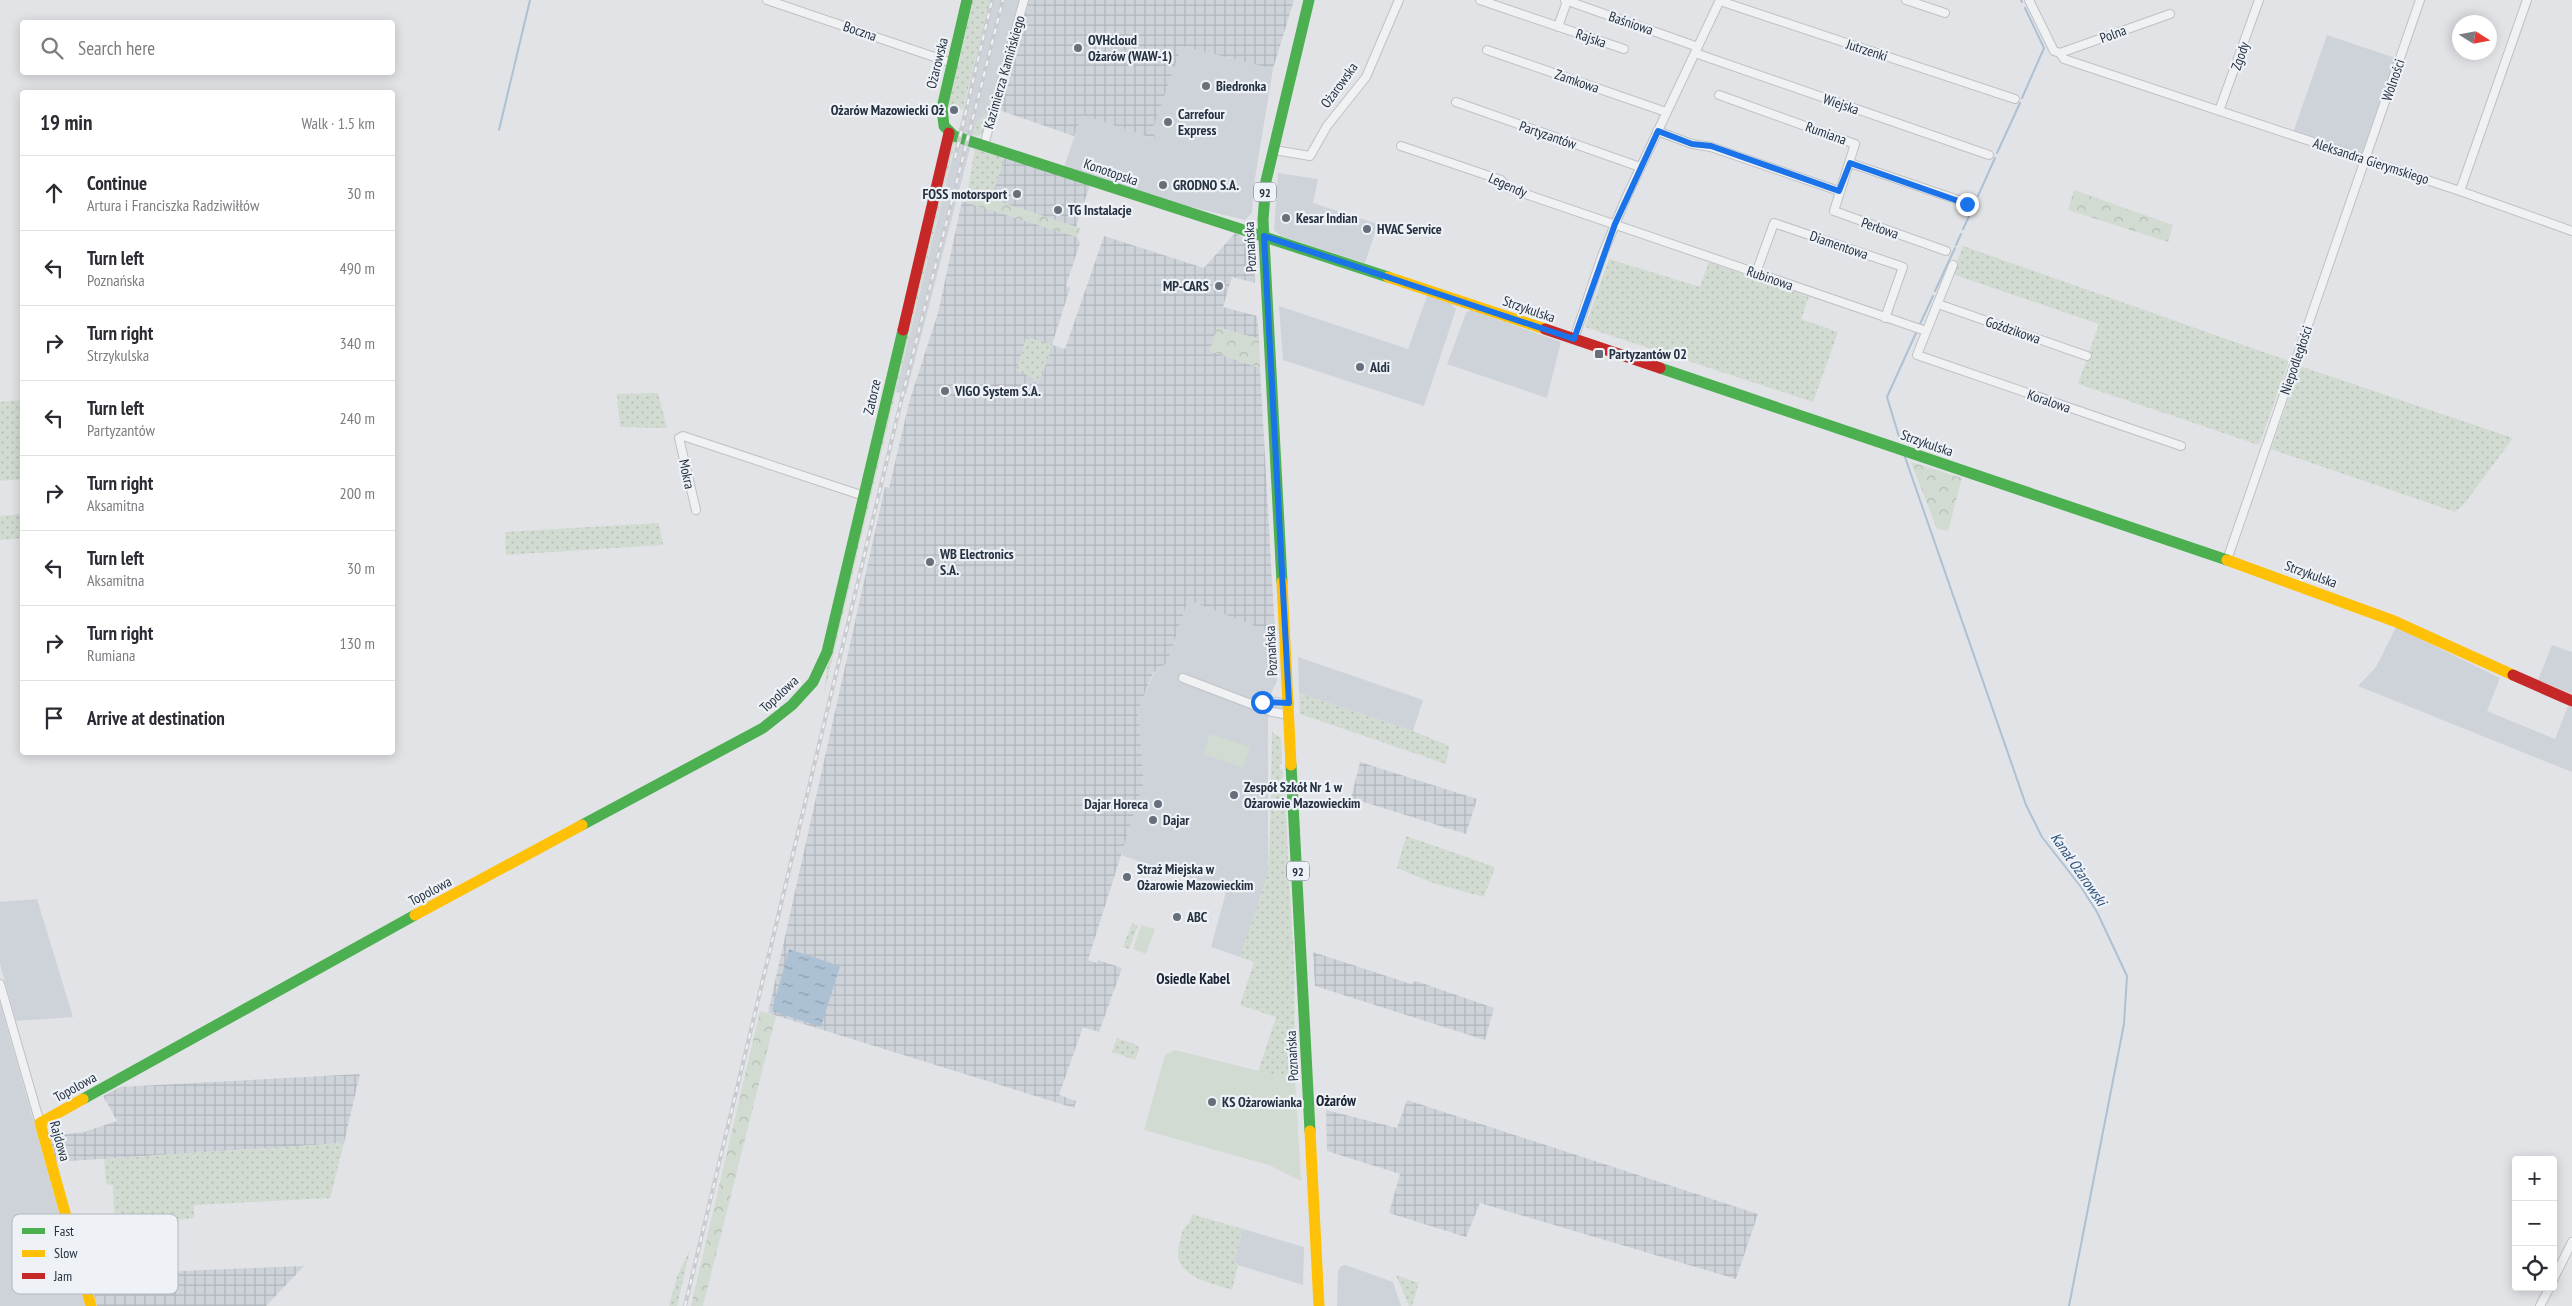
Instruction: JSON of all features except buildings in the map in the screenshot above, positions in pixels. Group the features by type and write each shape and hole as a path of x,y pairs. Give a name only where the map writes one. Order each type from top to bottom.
{"street":[{"name":"Boczna","path":"767,0 952,63"},
{"name":"Ożarowska","path":"949,133 943,123 942,111 968,0"},
{"name":"Kazimierza Kamińskiego","path":"984,145 1024,0"},
{"name":"Poznańska","path":"1309,0 1266,181 1264,236 1319,1306"},
{"name":"Ożarowska","path":"1280,151 1310,156 1327,126 1366,77 1398,0"},
{"name":"Rajska","path":"1480,0 1624,49"},
{"name":"Rajska","path":"1558,27 1566,0"},
{"name":"Baśniowa","path":"1566,0 1696,50"},
{"path":"1574,339 1615,224 1640,167 1720,0"},
{"name":"Jutrzenki","path":"1720,0 2015,99"},
{"path":"1906,0 1945,14"},
{"path":"2029,0 2058,52"},
{"name":"Zgody","path":"2219,111 2259,0"},
{"name":"Wolności","path":"2365,160 2420,0"},
{"path":"2460,191 2527,0"},
{"name":"Polna","path":"2058,52 2170,14"},
{"name":"Zamkowa","path":"1487,50 1666,112"},
{"name":"Wiejska","path":"1696,50 1989,155"},
{"name":"Aleksandra Gierymskiego","path":"2058,52 2064,58 2460,191 2572,231"},
{"name":"Rumiana","path":"1719,96 1850,141 1855,144 1850,163 1967,204"},
{"name":"Partyzantów","path":"1456,102 1640,167"},
{"path":"1658,131 1692,144 1711,146 1839,191 1850,163"},
{"name":"Konotopska","path":"949,133 1143,199 1264,236"},
{"name":"Zatorze","path":"820,668 827,652 949,133"},
{"name":"Legendy","path":"1401,146 1501,180 1508,188 1615,224"},
{"name":"Niepodległości","path":"2227,560 2365,160"},
{"name":"Perłowa","path":"1839,191 1834,210 1840,214 1946,251"},
{"name":"Diamentowa","path":"1756,273 1774,223 1903,267 1886,318"},
{"name":"Rubinowa","path":"1615,224 1926,331"},
{"name":"Strzykulska","path":"1264,236 2227,560 2394,621 2572,701"},
{"path":"1926,331 1953,265"},
{"name":"Goździkowa","path":"1938,304 2087,356"},
{"name":"Koralowa","path":"1926,331 1918,355 2181,446"},
{"name":"Mokra","path":"696,510 679,438 683,436 864,496"},
{"name":"Topolowa","path":"40,1123 377,936 763,728 792,705 813,682 820,668"},
{"path":"1183,678 1272,712 1289,715"},
{"path":"1244,700 1289,703"},
{"name":"Rajdowa","path":"0,984 65,1214"},
{"path":"2557,1272 2572,1242"},
{"path":"2540,1306 2548,1291"}],"shaded area":[{"path":"990,0 1019,0 987,113 977,122 906,394 896,392"},
{"path":"1029,0 1294,0 1273,69 1182,46 1153,128 1155,139 1083,115 1074,136 999,110"},
{"path":"2327,35 2395,58 2361,156 2293,133"},
{"path":"1182,46 1273,69 1254,184 1252,213 1245,220 1163,200 1064,167 1082,114 1154,139 1153,128"},
{"path":"1005,156 1090,185 1076,227 991,199"},
{"path":"1278,173 1318,179 1313,203 1378,224 1365,263 1281,236 1274,230"},
{"path":"962,201 1077,237 1080,243 1066,286 1070,288 1052,345 1065,349 1104,236 1204,268 1235,233 1253,244 1255,283 1232,277 1223,307 1257,316 1259,339 1217,327 1210,351 1260,368 1275,634 1188,600 1167,663 1153,673 1138,711 1144,782 1088,960 1097,963 1098,960 1122,968 1099,1032 1083,1027 1059,1095 1076,1101 1074,1108 768,1013 885,487 889,488 910,399 938,313"},
{"path":"1427,296 1452,304 1456,309 1424,406 1283,360 1279,306 1408,349"},
{"path":"1471,310 1561,342 1547,398 1447,364 1466,313"},
{"path":"1188,600 1275,634 1277,681 1268,700 1268,874 1240,957 1211,947 1226,892 1121,855 1144,782 1138,711 1154,673 1167,663"},
{"path":"2396,627 2500,678 2487,711 2555,739 2568,706 2572,707 2572,772 2358,686 2376,667"},
{"path":"2552,645 2572,652 2572,694 2538,680"},
{"path":"1298,657 1423,700 1413,731 1299,693"},
{"path":"1360,762 1477,799 1466,834 1351,798"},
{"path":"37,899 73,1017 16,1021 0,964 0,902"},
{"path":"1313,952 1411,984 1416,981 1494,1008 1485,1040 1315,986"},
{"path":"0,1003 59,1214 12,1214 12,1294 82,1294 85,1306 0,1306"},
{"path":"360,1074 344,1143 55,1162 49,1136 84,1132 117,1121 103,1096 120,1087"},
{"path":"1407,1100 1758,1214 1736,1279 1480,1203 1466,1237 1389,1213 1400,1174 1327,1151 1326,1110 1397,1128"},
{"path":"1243,1229 1304,1247 1303,1285 1238,1265 1234,1261"},
{"path":"1346,1265 1393,1282 1401,1306 1337,1306 1338,1271 1341,1266"},
{"path":"304,1266 266,1306 97,1306 94,1294 178,1294 178,1272"}],"green space":[{"path":"972,0 990,0 963,109 950,106 947,120 946,114"},
{"path":"1019,0 1021,0 984,131 979,136 973,135 977,122 987,113"},
{"path":"952,141 955,142 824,694 828,660"},
{"path":"975,146 1005,156 991,199 968,191"},
{"path":"2074,190 2173,225 2168,242 2068,210"},
{"path":"968,191 1080,228 1077,237 967,203"},
{"path":"1963,246 2289,361 2259,445 2078,384 2099,324 1955,275 1954,269"},
{"path":"1609,259 1700,287 1709,262 1809,297 1801,319 1838,332 1813,402 1585,327"},
{"path":"1217,327 1259,339 1260,368 1210,351"},
{"path":"1026,337 1052,345 1041,379 1035,382 1033,381 1034,378 1016,371"},
{"path":"2300,366 2513,438 2464,504 2455,512 2271,449"},
{"path":"658,393 667,428 620,427 617,394"},
{"path":"20,400 20,479 0,481 0,402"},
{"path":"1911,462 1962,478 1948,531 1937,529"},
{"path":"20,514 20,538 0,540 0,516"},
{"path":"659,523 663,545 506,555 505,532"},
{"path":"1299,693 1413,731 1449,746 1446,764 1300,714"},
{"path":"1272,732 1281,738 1282,764 1280,764 1280,769 1282,769 1283,778 1274,786 1271,785"},
{"path":"1210,734 1250,747 1243,768 1203,754"},
{"path":"1284,782 1294,965 1295,1080 1258,1072 1276,1017 1240,1005 1254,962 1240,957 1268,874 1271,796"},
{"path":"1406,836 1495,867 1484,897 1433,883 1397,868"},
{"path":"1132,923 1138,925 1129,949 1123,947"},
{"path":"1141,925 1155,929 1146,954 1133,949"},
{"path":"760,1011 776,1016 703,1306 691,1306"},
{"path":"1117,1038 1137,1045 1139,1049 1135,1060 1112,1052"},
{"path":"1175,1050 1295,1080 1301,1181 1269,1165 1144,1130 1165,1055"},
{"path":"344,1143 330,1198 194,1205 194,1218 178,1220 178,1214 114,1214 113,1185 106,1184 104,1159"},
{"path":"1192,1214 1243,1229 1234,1261 1238,1265 1232,1290 1203,1281 1186,1271 1181,1264 1178,1256 1179,1245 1183,1230 1189,1223"},
{"path":"690,1250 677,1306 669,1306 678,1274"},
{"path":"1396,1275 1419,1283 1412,1306 1409,1306"}],"water":[{"path":"789,949 840,966 821,1027 772,1011"}],"waterway":[{"path":"499,130 530,0"},
{"name":"Kanał Ożarowski","path":"2022,98 2044,48 2025,8"},
{"name":"Kanał Ożarowski","path":"1997,153 2020,103"},
{"name":"Kanał Ożarowski","path":"1978,196 1995,158"},
{"name":"Kanał Ożarowski","path":"1963,229 1976,202"},
{"name":"Kanał Ożarowski","path":"1956,245 1961,234"},
{"name":"Kanał Ożarowski","path":"1935,291 1955,248"},
{"name":"Kanał Ożarowski","path":"1920,324 1933,296"},
{"name":"Kanał Ożarowski","path":"1900,440 1887,397 1916,333"},
{"name":"Kanał Ożarowski","path":"1905,457 2026,805 2042,837 2081,887 2097,912 2127,976 2124,1024 2069,1306"}],"railway":[{"path":"955,158 992,0"},
{"path":"685,1306 903,393 1003,0"}],"traffic: fast":[{"path":"967,0 942,108 944,126 954,136 1388,277"},
{"path":"1282,582 1263,220 1266,181 1309,0"},
{"path":"582,825 763,728 792,705 813,682 827,652 903,330"},
{"path":"1660,368 2227,560"},
{"path":"1291,765 1310,1131"},
{"path":"83,1099 415,915"}],"traffic: slow":[{"path":"1388,277 1545,329"},
{"path":"2227,560 2394,621 2513,675"},
{"path":"1282,582 1291,765"},
{"path":"415,915 582,825"},
{"path":"65,1214 40,1123 83,1099"},
{"path":"1310,1131 1319,1306"},
{"path":"88,1294 91,1306"}],"traffic: jam":[{"path":"903,330 949,133"},
{"path":"1545,329 1660,368"},
{"path":"2513,675 2572,701"}],"place":[{"name":"OVHcloud Ożarów (WAW-1)","path":"1078,48"},
{"name":"Biedronka","path":"1206,86"},
{"name":"Ożarów Mazowiecki Oż","path":"954,110"},
{"name":"Carrefour Express","path":"1168,122"},
{"name":"GRODNO S.A.","path":"1163,185"},
{"name":"FOSS motorsport","path":"1017,194"},
{"name":"TG Instalacje","path":"1058,210"},
{"name":"Kesar Indian","path":"1286,218"},
{"name":"HVAC Service","path":"1367,229"},
{"name":"MP-CARS","path":"1219,286"},
{"name":"Partyzantów 02","path":"1599,354"},
{"name":"Aldi","path":"1360,367"},
{"name":"VIGO System S.A.","path":"945,391"},
{"name":"WB Electronics S.A.","path":"930,562"},
{"name":"Zespół Szkół Nr 1 w Ożarowie Mazowieckim","path":"1234,795"},
{"name":"Dajar Horeca","path":"1158,804"},
{"name":"Dajar","path":"1153,820"},
{"name":"Straż Miejska w Ożarowie Mazowieckim","path":"1127,877"},
{"name":"ABC","path":"1177,917"},
{"name":"KS Ożarowianka","path":"1212,1102"}],"district":[{"name":"Osiedle Kabel","path":"1193,978"},
{"name":"Ożarów","path":"1336,1100"}],"route":[{"path":"1262,702 1289,703 1264,236 1574,339 1602,256 1626,198 1658,131 1692,144 1711,146 1839,191 1844,184 1850,163 1967,204"}]}
